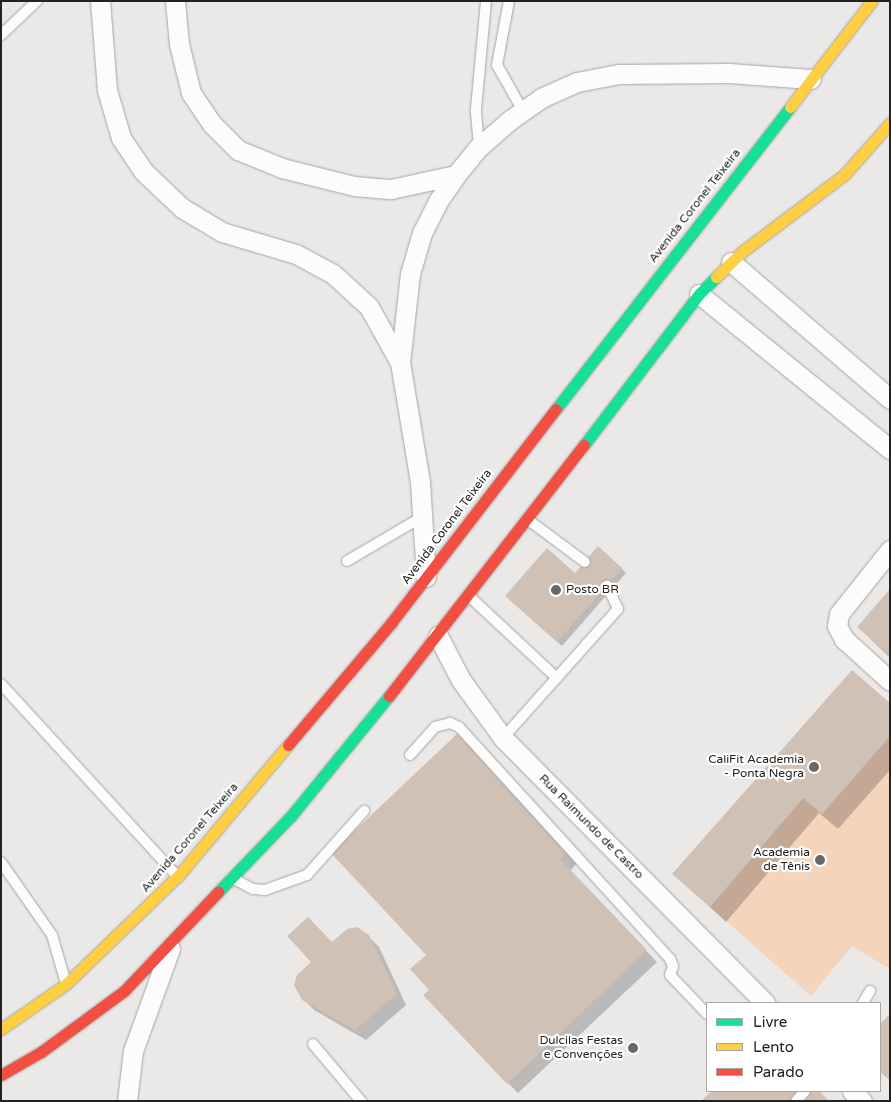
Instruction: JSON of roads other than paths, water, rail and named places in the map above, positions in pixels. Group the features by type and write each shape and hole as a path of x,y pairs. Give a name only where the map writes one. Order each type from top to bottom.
{"highway":[{"path":"869,4 882,8"},
{"name":"Avenida Coronel Teixeira","path":"5,1025 66,984 178,876 426,577 869,4"},
{"path":"1,1075 41,1052 124,991 172,943 291,816 438,636 699,294 731,262 844,175 890,123"}],"street":[{"path":"100,1 107,90 121,138 144,171 182,208 222,232 296,254 334,274 368,307 400,363"},
{"path":"175,1 179,44 191,93 212,124 238,150 282,168 354,186 391,189 456,175"},
{"path":"426,577 420,482 400,363 410,274 422,233 438,201 456,175 478,148 523,111 541,98 577,82 619,74 729,73 812,79"},
{"path":"731,262 890,399"},
{"path":"699,294 890,449"},
{"path":"890,550 839,614 837,626 844,639 890,681"},
{"name":"Rua Raimundo de Castro","path":"438,636 461,680 503,738 764,1002"},
{"path":"127,1101 133,1051 172,943"},
{"path":"853,1092 862,1101"}],"lane":[{"path":"1,35 37,1"},
{"path":"478,148 476,109 486,1"},
{"path":"509,1 497,64 523,111"},
{"path":"348,561 422,518"},
{"path":"527,519 585,562"},
{"path":"503,738 618,609 607,585"},
{"path":"468,596 557,678"},
{"path":"1,684 178,876"},
{"path":"410,755 435,727 450,723 459,728 670,959 673,966 670,975 706,1013"},
{"path":"233,878 253,889 265,890 307,875 364,811"},
{"path":"1,862 52,935 66,984"},
{"path":"864,1002 870,991"},
{"path":"313,1044 361,1101"}],"place":[{"name":"Posto BR","path":"556,590"},
{"name":"CaliFit Academia - Ponta Negra","path":"814,767"},
{"name":"Academia de Tênis","path":"820,860"},
{"name":"Dulcilas Festas e Convenções","path":"633,1048"}]}
